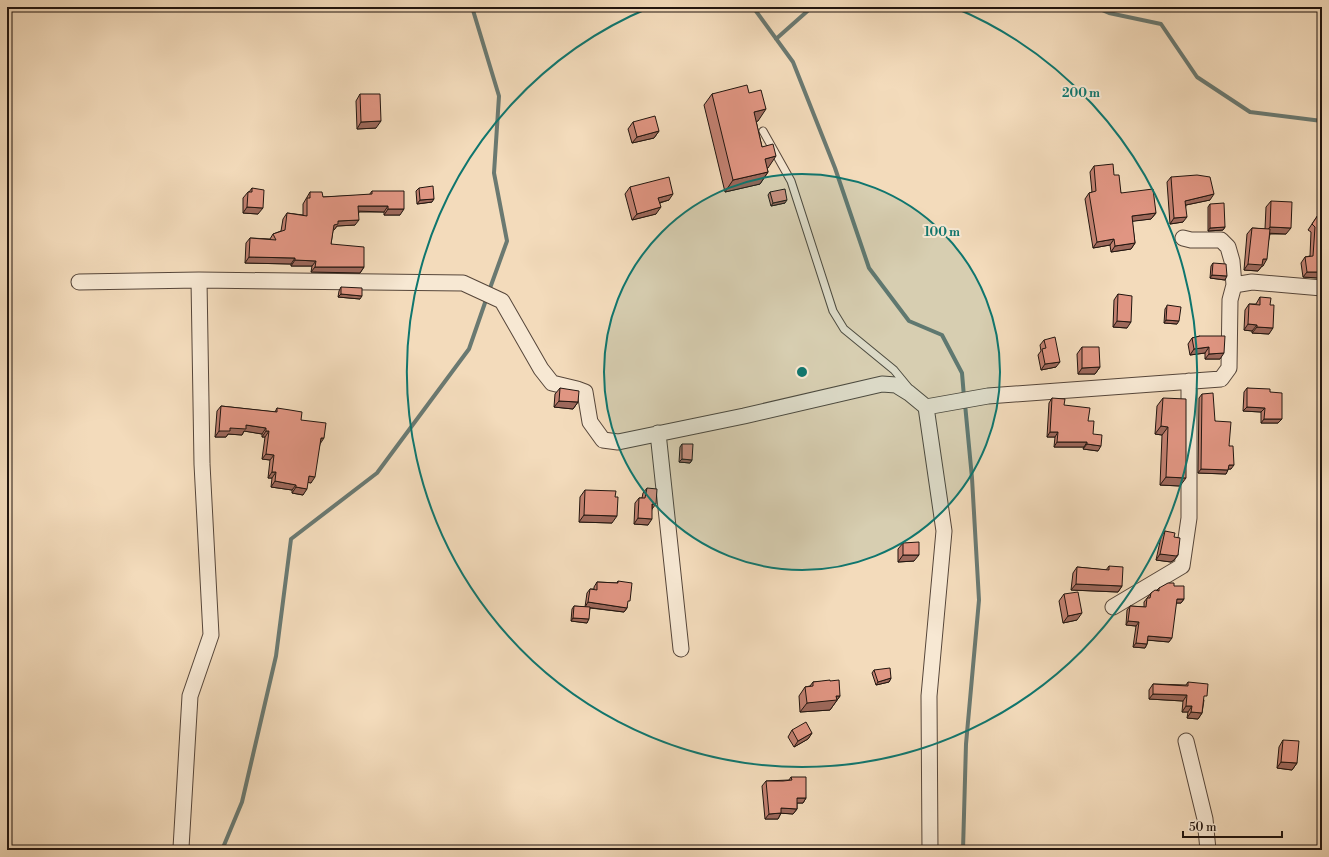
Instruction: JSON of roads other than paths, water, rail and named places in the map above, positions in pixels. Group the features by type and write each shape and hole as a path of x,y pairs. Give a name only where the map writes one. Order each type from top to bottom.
{"street":[{"path":"926,407 988,396 1221,379 1229,368 1230,300 1234,285 1232,261 1228,247 1221,240 1191,240 1183,238"},
{"path":"181,848 190,696 211,635 202,464 199,280"},
{"path":"79,282 199,280 463,283 502,301 541,369 552,383 585,392 590,422 603,440 618,442 744,416 882,384 896,385 909,393 926,407 944,531 929,696 930,850"},
{"path":"1234,285 1252,282 1322,288"},
{"path":"1113,607 1182,566 1188,518 1189,381"},
{"path":"658,433 681,649"},
{"path":"1186,741 1205,819 1208,850"}],"lane":[{"path":"764,131 791,181 833,311 844,329 894,370 908,386 909,393"}],"waterway":[{"path":"472,7 499,96 494,173 507,241 489,291"},
{"path":"753,7 793,62 835,168 869,268 909,321 942,335 962,373 964,397"},
{"path":"776,39 812,7"},
{"path":"1095,7 1109,13 1161,24 1197,77 1250,112 1322,121"},
{"path":"222,850 242,802 276,656 291,539 377,473 469,349 487,297"},
{"path":"963,850 966,744 979,600 972,478 965,404"}]}
